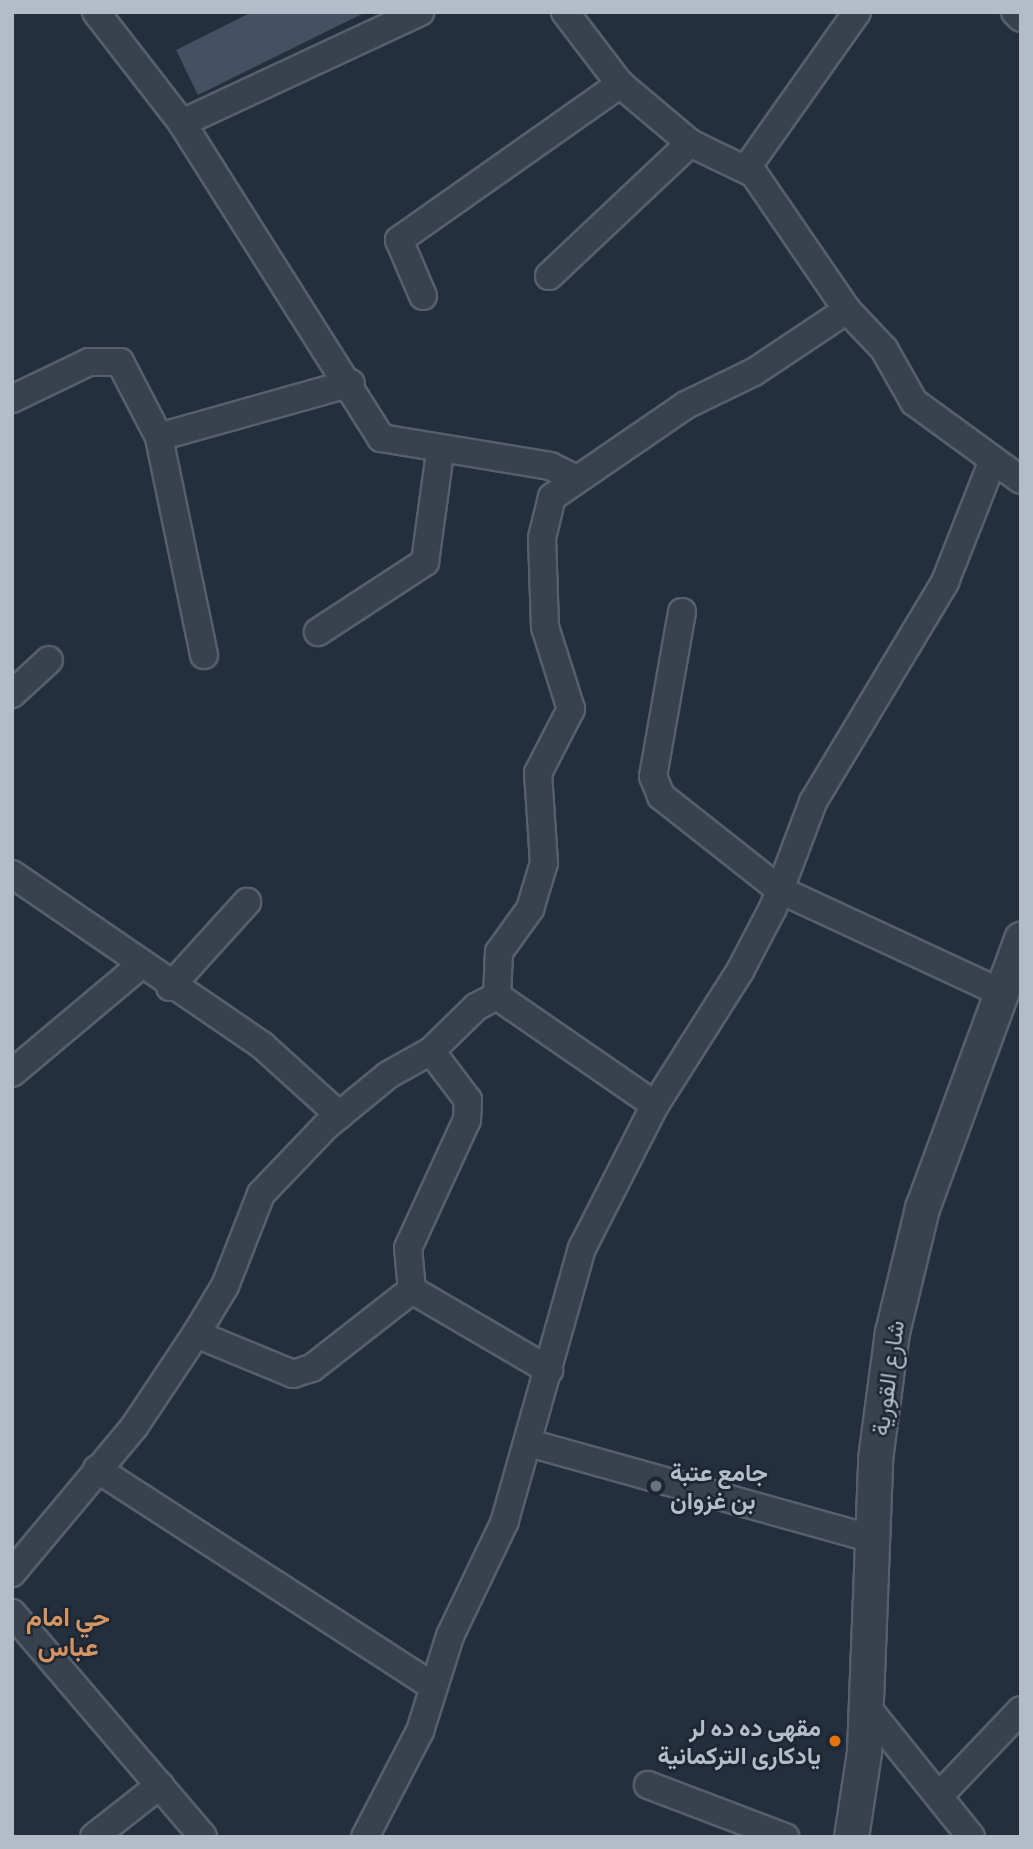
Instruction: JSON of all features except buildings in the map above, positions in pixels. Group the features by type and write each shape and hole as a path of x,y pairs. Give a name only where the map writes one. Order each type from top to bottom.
{"street":[{"path":"96,12 182,124 351,383 381,438 440,452 550,466 577,478"},
{"path":"182,124 419,12"},
{"path":"565,12 620,84 690,143 746,169 806,243 847,310 884,349 914,402 1021,480"},
{"path":"746,169 857,12"},
{"path":"1015,12 1021,18"},
{"path":"423,296 399,240 620,84"},
{"path":"548,276 690,143"},
{"path":"497,996 499,952 530,909 544,863 538,773 571,709 545,627 542,538 552,497 577,478 847,310"},
{"path":"12,399 89,362 120,362 159,437 204,656"},
{"path":"159,437 351,383"},
{"path":"318,632 425,562 440,452"},
{"path":"365,1837 420,1731 432,1686 505,1521 582,1248 655,1105 740,971 779,890 813,802 945,582 993,460"},
{"path":"682,612 652,785 779,890 1013,965"},
{"path":"12,694 49,660"},
{"path":"12,874 142,964 170,987 263,1046 339,1115"},
{"path":"170,987 247,902"},
{"path":"12,1073 142,964"},
{"name":"شارع القورية","path":"851,1837 865,1705 882,1396 905,1270 1013,965"},
{"path":"17,1558 97,1469 197,1334 225,1286 261,1194 339,1115 431,1051 457,1020 497,996"},
{"path":"497,996 655,1105"},
{"path":"412,1290 408,1248 467,1120 468,1100 431,1051"},
{"path":"412,1290 549,1370"},
{"path":"197,1334 293,1374 312,1368 412,1290"},
{"path":"529,1443 873,1539"},
{"path":"97,1469 432,1686"},
{"path":"12,1613 203,1837"},
{"path":"865,1705 940,1795 971,1837"},
{"path":"940,1795 1021,1710"},
{"path":"94,1837 160,1785"},
{"path":"648,1785 785,1837"}],"place":[{"name":"جامع عتبة بن غزوان","path":"656,1486"},
{"name":"مقهى ده ده لر يادكارى التركمانية","path":"835,1741"}],"district":[{"name":"حي امام عباس","path":"68,1631"}]}
